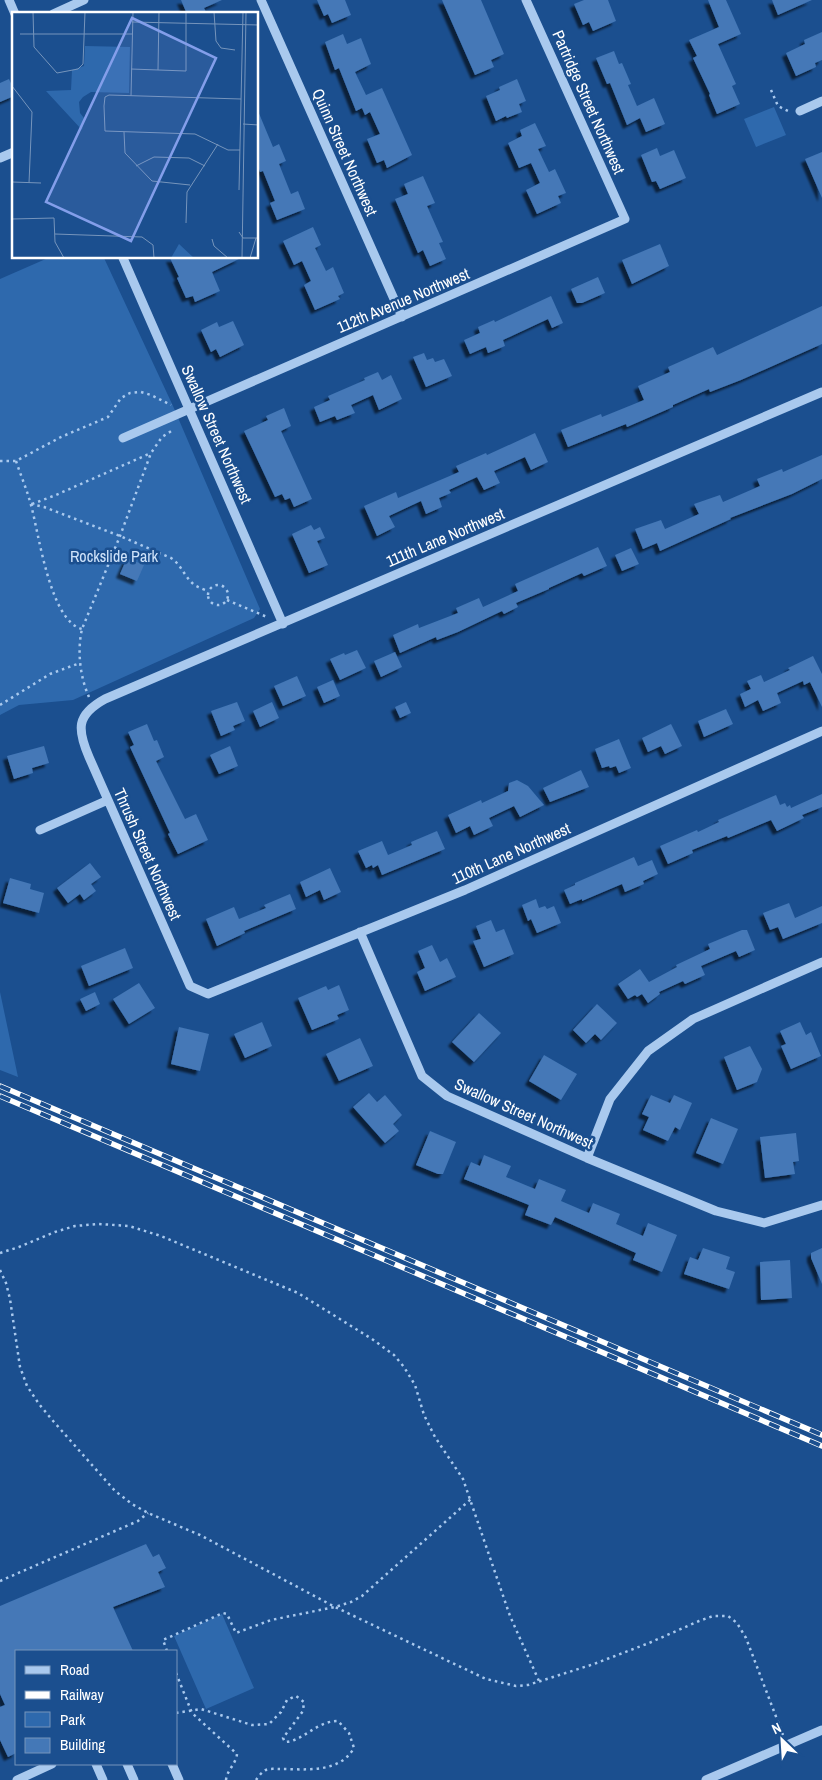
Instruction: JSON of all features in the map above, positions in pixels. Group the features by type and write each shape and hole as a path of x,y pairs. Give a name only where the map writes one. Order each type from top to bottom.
{"street":[{"path":"9,0 14,12"},
{"path":"57,12 84,0"},
{"name":"Quinn Street Northwest","path":"261,0 402,317"},
{"name":"Partridge Street Northwest","path":"526,0 624,216"},
{"path":"800,111 822,101"},
{"path":"0,158 12,153"},
{"name":"112th Avenue Northwest","path":"123,438 625,219 624,216"},
{"name":"Swallow Street Northwest","path":"124,259 283,624"},
{"name":"111th Lane Northwest","path":"84,715 93,705 822,392"},
{"name":"Thrush Street Northwest","path":"84,715 80,727 82,740 190,986 208,994"},
{"name":"110th Lane Northwest","path":"208,994 465,890 822,730"},
{"path":"40,830 108,800"},
{"name":"Swallow Street Northwest","path":"360,932 422,1076 447,1096 587,1158 716,1211 764,1223 822,1205"},
{"path":"587,1158 610,1099 648,1051 693,1019 822,962"},
{"path":"706,1780 822,1730"},
{"path":"16,1780 50,1765"},
{"path":"96,1765 103,1780"},
{"path":"127,1765 134,1780"},
{"path":"172,1765 179,1780"}],"path":[{"path":"771,90 778,106 786,111 800,111"},
{"path":"0,461 16,461 61,437 108,417 121,398 130,392 141,392 151,395 173,406"},
{"path":"93,705 87,694 80,663 79,641 82,629 152,453 162,437 177,428"},
{"path":"31,504 152,453"},
{"path":"16,461 31,504 55,598 69,622 82,629"},
{"path":"31,504 44,507 120,536 177,562 190,580 208,591"},
{"path":"218,585 224,587 228,594 227,600 217,606 211,603 208,591 218,585"},
{"path":"227,600 283,624"},
{"path":"0,705 50,674 80,663"},
{"path":"0,1253 75,1226 99,1224 129,1226 161,1236 298,1293 372,1339 394,1355 415,1385 424,1415 435,1437 463,1479 510,1616 539,1681"},
{"path":"0,1270 8,1291 20,1367 27,1386 49,1416 115,1491 132,1504 148,1513 200,1535 335,1607 486,1678 516,1686 594,1664 649,1643 699,1620 713,1616 728,1616 738,1623 746,1638 787,1746"},
{"path":"167,1650 163,1640 223,1613 227,1614 236,1633 271,1620 335,1607 350,1602 362,1596 471,1499"},
{"path":"0,1580 138,1521 148,1513"},
{"path":"178,1678 192,1710 237,1754 236,1760 226,1775 226,1780"},
{"path":"178,1713 201,1709 252,1725 269,1724 281,1712 287,1700 296,1696 304,1702 303,1711 283,1738 285,1742 292,1742 317,1726 330,1721 338,1721 349,1733 354,1748 349,1757 338,1764 308,1770 271,1768 264,1770 256,1780"}],"green space":[{"path":"774,107 786,135 756,147 744,119"},
{"name":"Rockslide Park","path":"46,259 104,259 173,406 260,609 254,618 73,700 19,705 0,715 0,279"},
{"path":"0,992 18,1077 0,1070"},
{"path":"222,1614 254,1688 206,1709 174,1636"}],"building":[{"path":"181,0 222,0 204,8 206,12 186,12"},
{"path":"317,0 345,0 351,15 332,23 328,14 324,16"},
{"path":"442,0 481,0 504,54 491,60 494,67 475,75"},
{"path":"584,0 608,0 616,21 593,31 589,22 583,25 574,4"},
{"path":"708,0 726,0 741,34 718,44 736,84 732,86 740,104 717,114 693,58 697,56 689,40 719,27"},
{"path":"772,0 812,0 778,15"},
{"path":"822,32 822,60 815,63 816,67 796,76 786,53 805,44 804,40"},
{"path":"343,34 347,44 361,38 371,64 355,72 366,95 382,88 412,155 387,168 384,160 377,163 367,139 380,134 370,112 365,115 362,108 356,111 339,68 335,70 325,42"},
{"path":"614,51 619,64 622,63 631,84 628,85 637,106 654,98 665,124 646,132 640,118 627,125 610,83 607,84 596,58"},
{"path":"9,79 12,86 12,97 0,102 0,83"},
{"path":"517,79 526,101 519,104 522,112 496,121 486,96 500,90 499,87"},
{"path":"259,113 273,147 279,144 286,161 279,164 291,194 298,191 305,209 277,220 270,203 275,201 263,171 260,172"},
{"path":"535,123 546,146 538,149 549,172 555,169 566,193 558,196 561,203 537,214 526,190 540,183 531,163 519,168 508,143 522,136 520,130"},
{"path":"657,148 660,156 674,150 686,178 660,189 656,181 652,182 641,155"},
{"path":"822,152 822,198 805,159"},
{"path":"423,176 435,203 427,206 443,242 439,243 446,259 430,266 423,250 418,253 395,199 408,194 404,184"},
{"path":"313,227 321,245 315,248 326,271 333,267 344,293 338,296 340,299 315,310 304,285 311,281 302,261 294,265 283,241"},
{"path":"660,244 669,266 632,284 622,260"},
{"path":"170,259 239,259 212,272 220,291 195,302 193,296 186,298 177,278 179,277"},
{"path":"598,277 605,293 582,303 577,303 571,289"},
{"path":"551,296 563,323 552,328 548,319 503,340 505,346 488,353 486,347 470,354 464,340 480,333 478,327 494,320 495,322"},
{"path":"822,306 822,344 741,380 710,392 709,389 627,427 626,424 568,447 561,430 601,414 602,417 644,400 638,386 670,372 668,367 713,347 717,355"},
{"path":"233,321 244,345 220,357 216,349 211,352 201,330 217,322 219,327"},
{"path":"424,353 427,360 433,358 435,362 444,359 452,376 426,387 413,357"},
{"path":"378,372 382,380 391,375 402,399 379,410 373,395 351,405 355,413 337,420 335,416 320,422 314,407 330,400 328,396 365,380 364,378"},
{"path":"284,408 291,426 281,431 312,499 294,507 290,498 285,500 282,494 275,497 244,431 268,420 266,416"},
{"path":"535,433 548,462 531,470 525,457 494,471 500,483 484,490 477,477 449,490 451,493 439,498 442,507 426,514 421,501 389,516 395,527 377,536 364,506 396,492 398,498 459,472 456,466 486,453 487,455"},
{"path":"822,455 822,479 792,494 730,518 660,551 657,543 643,549 635,529 661,520 665,529 699,514 694,504 720,495 723,502 760,486 757,479 782,469 783,472"},
{"path":"311,525 314,530 320,527 325,538 317,541 328,565 309,573 292,534"},
{"path":"598,547 607,566 584,576 582,573 516,603 518,607 504,614 502,611 458,632 437,640 436,637 400,653 393,635 418,624 419,628 458,613 456,608 479,598 483,607 518,591 515,584"},
{"path":"631,548 639,564 622,571 615,555"},
{"path":"127,558 144,565 137,581 120,574"},
{"path":"357,650 366,668 340,680 330,659"},
{"path":"395,652 402,667 381,677 374,661"},
{"path":"813,656 822,674 822,707 810,682 804,685 803,681 777,693 781,703 763,711 758,700 745,707 740,694 751,689 747,681 761,675 764,682 790,670 788,668"},
{"path":"297,676 306,696 283,706 274,686"},
{"path":"333,680 340,696 324,703 317,687"},
{"path":"237,702 245,721 233,726 235,730 221,736 211,711"},
{"path":"272,702 279,718 260,727 253,711"},
{"path":"406,702 411,713 400,718 395,707"},
{"path":"726,709 733,724 704,737 698,721"},
{"path":"147,724 154,741 157,740 164,757 156,761 185,819 196,814 208,840 178,854 130,747 134,745 128,732"},
{"path":"671,724 682,746 665,754 661,746 648,752 642,738"},
{"path":"619,739 631,768 619,773 616,766 602,768 595,749"},
{"path":"44,746 49,763 32,768 33,773 14,779 7,756"},
{"path":"230,746 238,766 219,774 210,755"},
{"path":"581,770 589,787 550,802 543,788"},
{"path":"517,780 528,786 544,805 520,817 514,806 489,818 493,826 474,835 470,826 456,833 448,815 481,800 482,803 508,791 509,783"},
{"path":"822,794 822,807 802,815 804,818 777,831 771,820 728,838 727,836 692,850 693,853 668,864 660,846 697,830 698,832 719,822 718,820 776,795 780,805 785,803 787,807 790,805 791,808"},
{"path":"437,831 445,849 382,875 378,865 373,868 372,865 366,868 358,851 382,841 388,855 412,845 411,842"},
{"path":"634,857 638,866 652,860 658,874 643,881 644,884 625,892 622,884 582,901 582,899 570,904 564,890 575,885 575,883"},
{"path":"90,863 101,877 91,884 96,891 84,900 80,894 68,903 57,888"},
{"path":"330,868 341,892 324,900 320,890 306,897 300,882"},
{"path":"10,878 31,884 30,889 44,893 39,913 3,903"},
{"path":"290,894 296,909 244,931 245,933 217,946 206,919 234,907 239,919 266,908 264,905"},
{"path":"536,899 539,908 545,906 547,909 554,906 561,923 537,933 531,919 528,921 522,905"},
{"path":"789,903 795,918 822,906 822,923 783,939 778,927 770,930 763,913"},
{"path":"491,920 496,932 504,929 514,954 484,967 473,941 481,939 476,926"},
{"path":"742,930 747,930 755,950 739,957 736,951 701,966 705,975 685,984 683,981 659,992 660,994 648,1003 642,994 628,999 618,984 640,969 649,982 677,967 676,965 710,949 708,944"},
{"path":"432,945 440,962 447,958 456,977 425,991 417,972 425,968 418,951"},
{"path":"125,948 133,968 89,986 81,966"},
{"path":"139,983 155,1008 129,1024 113,999"},
{"path":"339,985 349,1010 337,1015 339,1019 312,1030 298,998 326,986 328,990"},
{"path":"95,992 100,1004 86,1011 80,999"},
{"path":"597,1004 617,1023 601,1040 595,1034 586,1043 573,1030"},
{"path":"479,1013 501,1033 474,1062 452,1042"},
{"path":"262,1022 272,1046 245,1058 234,1034"},
{"path":"800,1022 806,1035 811,1032 821,1056 791,1069 781,1046 786,1044 780,1031"},
{"path":"179,1027 209,1034 200,1071 171,1064"},
{"path":"360,1038 373,1066 339,1081 326,1054"},
{"path":"750,1046 762,1069 757,1082 737,1090 724,1057"},
{"path":"544,1055 577,1074 561,1100 529,1081"},
{"path":"369,1093 377,1102 385,1095 402,1115 393,1124 399,1131 385,1143 353,1107"},
{"path":"651,1095 670,1103 674,1095 692,1103 680,1130 675,1127 668,1141 643,1130 649,1117 642,1114"},
{"path":"711,1118 738,1129 723,1164 696,1153"},
{"path":"430,1131 456,1142 443,1174 438,1174 416,1165"},
{"path":"796,1133 799,1161 793,1162 795,1174 765,1178 760,1137"},
{"path":"484,1155 511,1166 506,1177 535,1189 539,1179 566,1190 561,1201 589,1213 593,1203 620,1214 616,1224 643,1236 648,1223 677,1235 662,1272 633,1260 636,1253 555,1217 551,1225 525,1215 529,1205 464,1179 471,1162 480,1166"},
{"path":"703,1248 730,1257 726,1269 735,1272 729,1289 684,1274 690,1257 698,1260"},
{"path":"822,1248 822,1284 811,1258 811,1253"},
{"path":"790,1260 792,1298 761,1300 760,1262"},
{"path":"146,1544 153,1557 159,1554 166,1568 158,1572 165,1587 113,1607 133,1650 15,1650 15,1754 8,1757 0,1740 0,1707 5,1705 0,1694 0,1606"}],"railway":[{"path":"0,1086 822,1435"},
{"path":"0,1096 822,1446"}]}
